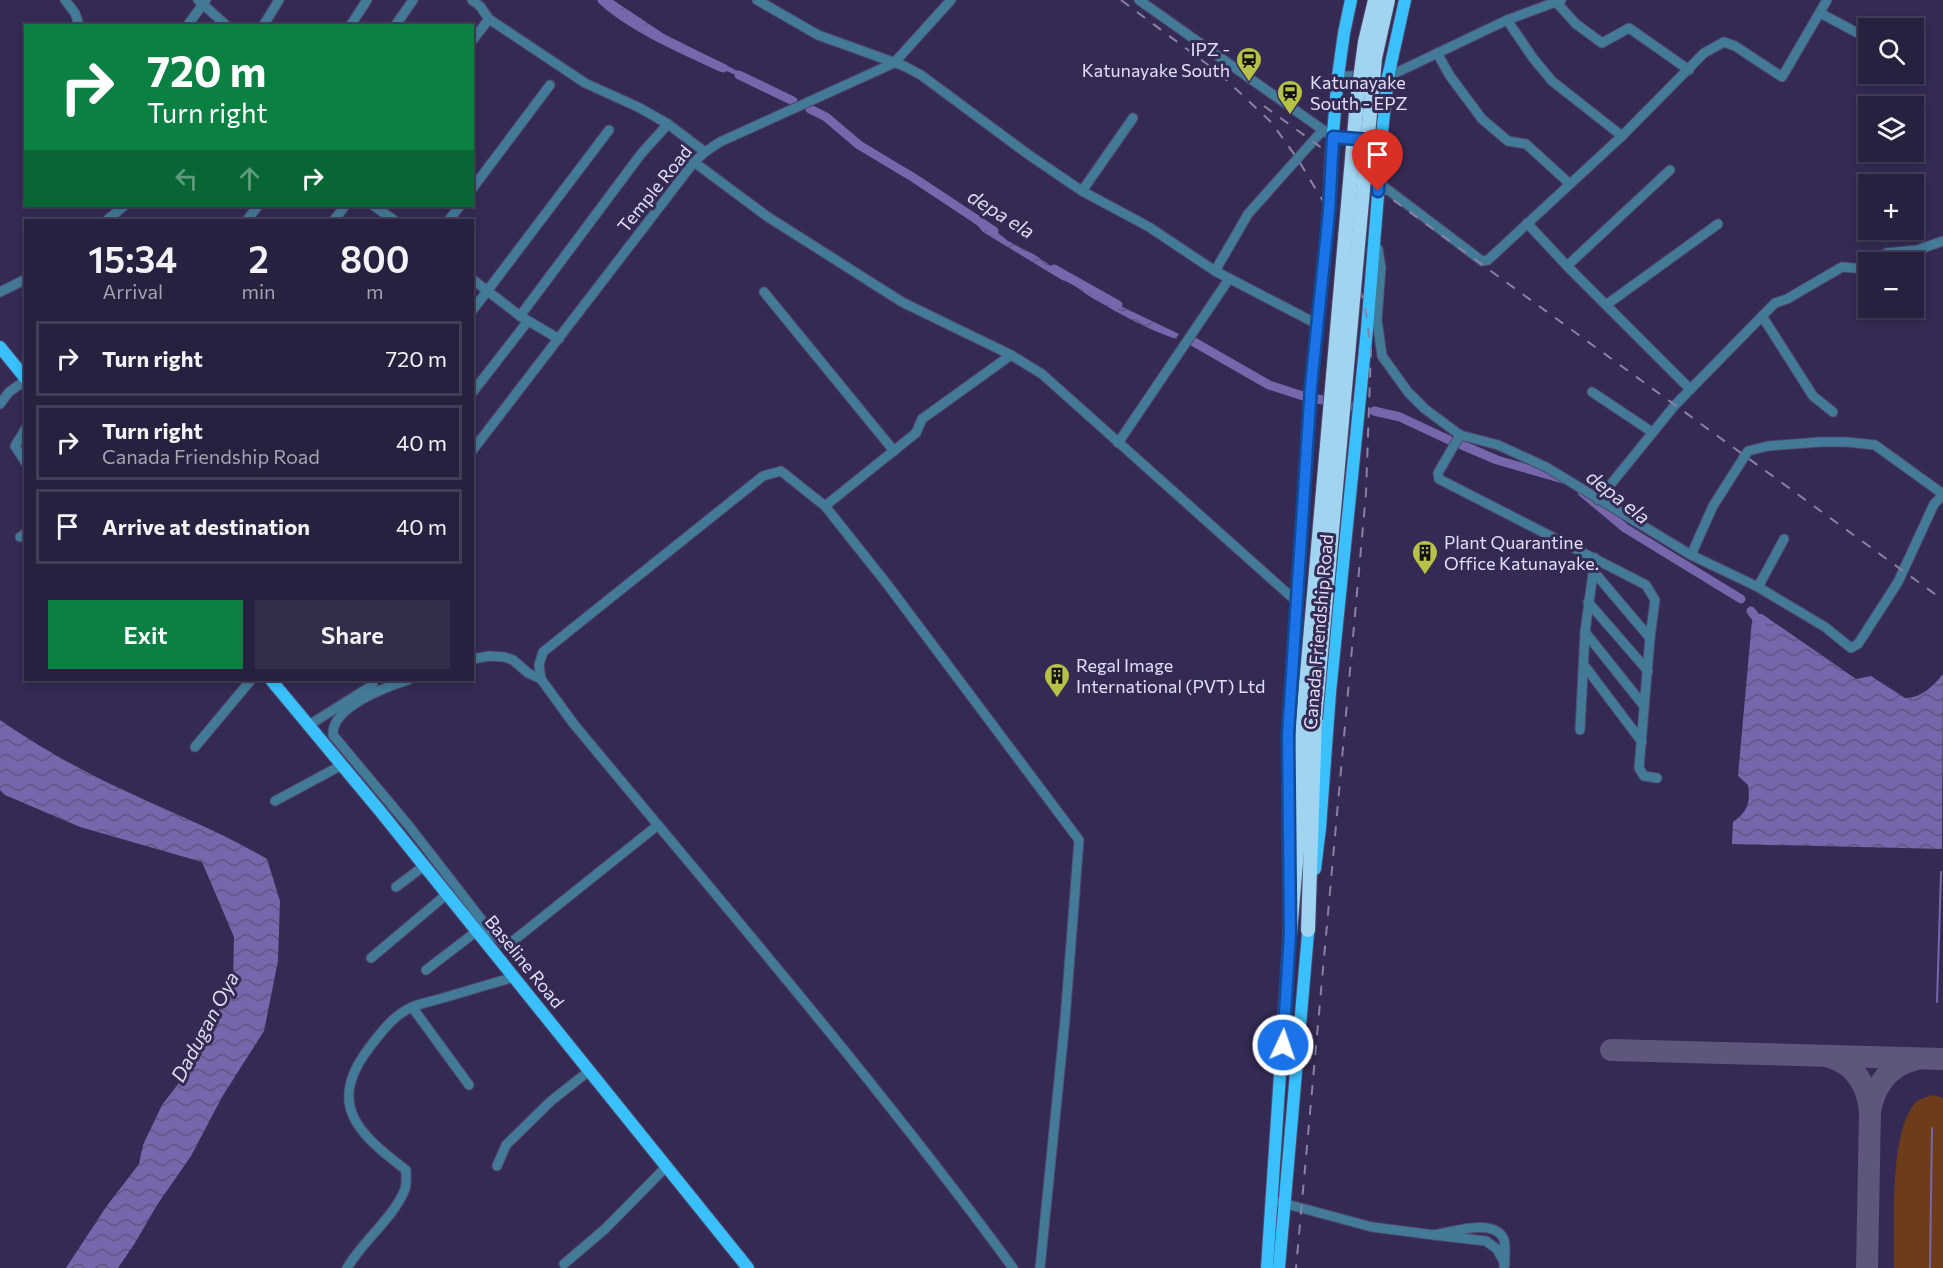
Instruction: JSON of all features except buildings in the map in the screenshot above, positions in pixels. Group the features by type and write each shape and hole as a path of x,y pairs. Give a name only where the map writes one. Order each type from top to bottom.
{"highway":[{"path":"1308,930 1309,719 1357,101 1365,42 1375,0"},
{"path":"1290,933 1375,57 1388,0"}],"main road":[{"name":"Canada Friendship Road","path":"1279,1268 1279,1202 1290,933 1288,734 1311,386 1329,212 1328,134 1351,0"},
{"name":"Canada Friendship Road","path":"1267,1268 1279,1202 1320,828 1330,693 1367,328 1381,141 1388,77 1405,0"},
{"path":"0,347 24,377"},
{"name":"Baseline Road","path":"272,681 447,894 748,1268"}],"street":[{"path":"64,0 75,13 78,22"},
{"path":"264,24 279,0"},
{"path":"351,24 367,0"},
{"path":"396,24 413,0"},
{"path":"472,0 480,6 489,19 585,83 638,106 668,124 705,152"},
{"path":"757,0 818,35 904,66 927,79 1000,135 1082,190 1149,227 1229,279 1319,325"},
{"name":"Temple Road","path":"474,448 694,162 720,142 894,63 951,0"},
{"path":"1139,0 1328,134 1381,141"},
{"path":"1379,183 1482,261 1488,260 1622,136 1704,53 1724,42 1735,46 1782,76 1827,0"},
{"path":"1338,76 1388,77 1507,20 1559,1 1576,24 1602,44 1629,28 1689,70"},
{"path":"188,24 203,2 225,24"},
{"path":"1820,13 1858,33"},
{"path":"474,38 489,19"},
{"path":"1507,20 1552,81 1622,136"},
{"path":"1437,53 1450,76 1482,119 1508,141 1526,144 1570,184"},
{"path":"474,186 550,85"},
{"path":"1082,190 1133,118"},
{"path":"474,390 641,154 668,124"},
{"path":"474,308 609,130"},
{"path":"1215,271 1225,250 1248,214 1328,134"},
{"path":"694,162 768,217 902,302 1011,355 1042,374 1296,601"},
{"path":"1567,267 1670,170"},
{"path":"108,219 120,207"},
{"path":"248,219 257,207"},
{"path":"335,219 344,207"},
{"path":"375,207 393,219"},
{"path":"450,219 459,207"},
{"path":"1527,223 1567,267 1690,389"},
{"path":"1606,305 1718,224"},
{"path":"1902,252 1917,250 1943,241"},
{"path":"1374,244 1378,249 1381,268 1377,320 1382,356 1408,392 1425,409 1460,435 1498,445 1546,466 1691,555 1758,587 1825,627 1851,648 1858,644 1898,582 1934,504 1943,494 1875,445 1847,442 1768,446 1748,451 1713,506 1691,555"},
{"path":"1598,500 1652,432 1690,389 1774,303 1787,299 1842,267 1858,268"},
{"path":"1118,443 1229,279"},
{"path":"0,292 24,280"},
{"path":"474,280 524,318 559,339"},
{"path":"764,291 894,451"},
{"path":"1762,316 1813,396 1833,412"},
{"path":"825,506 916,433 922,419 1011,355"},
{"path":"0,404 9,392 24,381"},
{"path":"1592,392 1652,432"},
{"path":"24,431 15,446 24,460"},
{"path":"1460,435 1438,473 1440,479 1646,585 1656,600 1650,638 1639,768 1644,776 1657,778"},
{"path":"1013,1268 848,1056 573,723 541,679 538,665 543,652 763,476 781,471 825,506 887,584 1079,840 1065,1020 1040,1268"},
{"path":"1758,587 1784,538"},
{"path":"1580,730 1585,632 1595,558"},
{"path":"1594,572 1650,638"},
{"path":"1588,602 1648,671"},
{"path":"1585,632 1644,706"},
{"path":"474,660 489,656 504,657 513,660 528,673 541,679"},
{"path":"1584,665 1641,742"},
{"path":"195,747 250,681"},
{"path":"309,725 374,685 387,681"},
{"path":"405,681 375,691 338,717 333,728 333,735 409,826 492,933 503,943 513,941 658,825"},
{"path":"275,801 342,765"},
{"path":"396,887 424,866"},
{"path":"371,958 447,894"},
{"path":"426,970 477,931"},
{"path":"347,1268 406,1187 406,1170 377,1148 357,1124 348,1101 351,1077 362,1057 391,1020 412,1007 514,977"},
{"path":"412,1007 469,1085"},
{"path":"497,1166 506,1145 551,1101 589,1071"},
{"path":"564,1264 605,1229 666,1167"},
{"path":"1279,1202 1372,1227 1486,1241 1497,1248 1504,1266"},
{"path":"1434,1235 1475,1228 1492,1229 1500,1233 1503,1238 1504,1266"}],"shaded area":[{"path":"1933,1095 1943,1098 1943,1268 1894,1268 1895,1181 1901,1135 1907,1116 1916,1102"}],"water":[{"path":"598,0 613,0 664,34 752,78 750,81 724,70 697,53 652,36 640,24 618,14"},
{"path":"973,220 996,231 1008,241 1074,279 1087,290 1179,334 1176,339 1144,326 1090,297 1074,285 983,232"},
{"path":"1759,614 1856,679 1871,676 1905,698 1922,694 1943,674 1942,849 1732,844 1733,822 1745,811 1749,797 1748,785 1738,776 1752,620"},
{"path":"0,720 88,773 213,831 267,859 280,901 278,961 264,1031 222,1097 191,1156 118,1268 66,1268 106,1207 139,1164 143,1145 162,1105 188,1071 233,982 234,937 202,862 80,827 5,795 0,790"}],"waterway":[{"name":"depa ela","path":"602,0 644,29 723,68"},
{"name":"depa ela","path":"739,75 793,101"},
{"name":"depa ela","path":"810,109 826,117 859,145 994,231"},
{"name":"depa ela","path":"1054,269 1118,305"},
{"name":"depa ela","path":"1194,342 1269,385 1303,396"},
{"name":"depa ela","path":"1318,399 1352,406"},
{"name":"depa ela","path":"1374,411 1400,417 1449,440"},
{"name":"depa ela","path":"1462,445 1497,460 1563,479"},
{"name":"depa ela","path":"1582,492 1625,528 1741,599"},
{"name":"depa ela","path":"1751,611 1761,624"},
{"path":"1937,1002 1941,872"},
{"path":"1930,1268 1932,1128"}],"taxiway":[{"path":"1611,1050 1943,1059"},
{"path":"1829,1057 1846,1065 1858,1077 1866,1093 1870,1112 1875,1094 1884,1079 1897,1067 1914,1060"},
{"path":"1867,1268 1870,1112"}],"railway":[{"path":"1121,0 1227,79"},
{"path":"1220,74 1271,122 1297,158 1329,211 1365,306 1371,350 1366,493 1296,1268"},
{"path":"1264,106 1943,600"}],"place":[{"name":"IPZ - Katunayake South","path":"1249,83"},
{"name":"Katunayake South - EPZ","path":"1290,116"},
{"name":"Plant Quarantine Office Katunayake.","path":"1425,576"},
{"name":"Regal Image International (PVT) Ltd","path":"1057,699"}],"route":[{"path":"1283,1045 1290,933 1288,734 1311,386 1329,212 1333,137 1381,141 1378,191"}],"water label":[{"name":"Dadugan Oya","path":"205,1027"}]}
